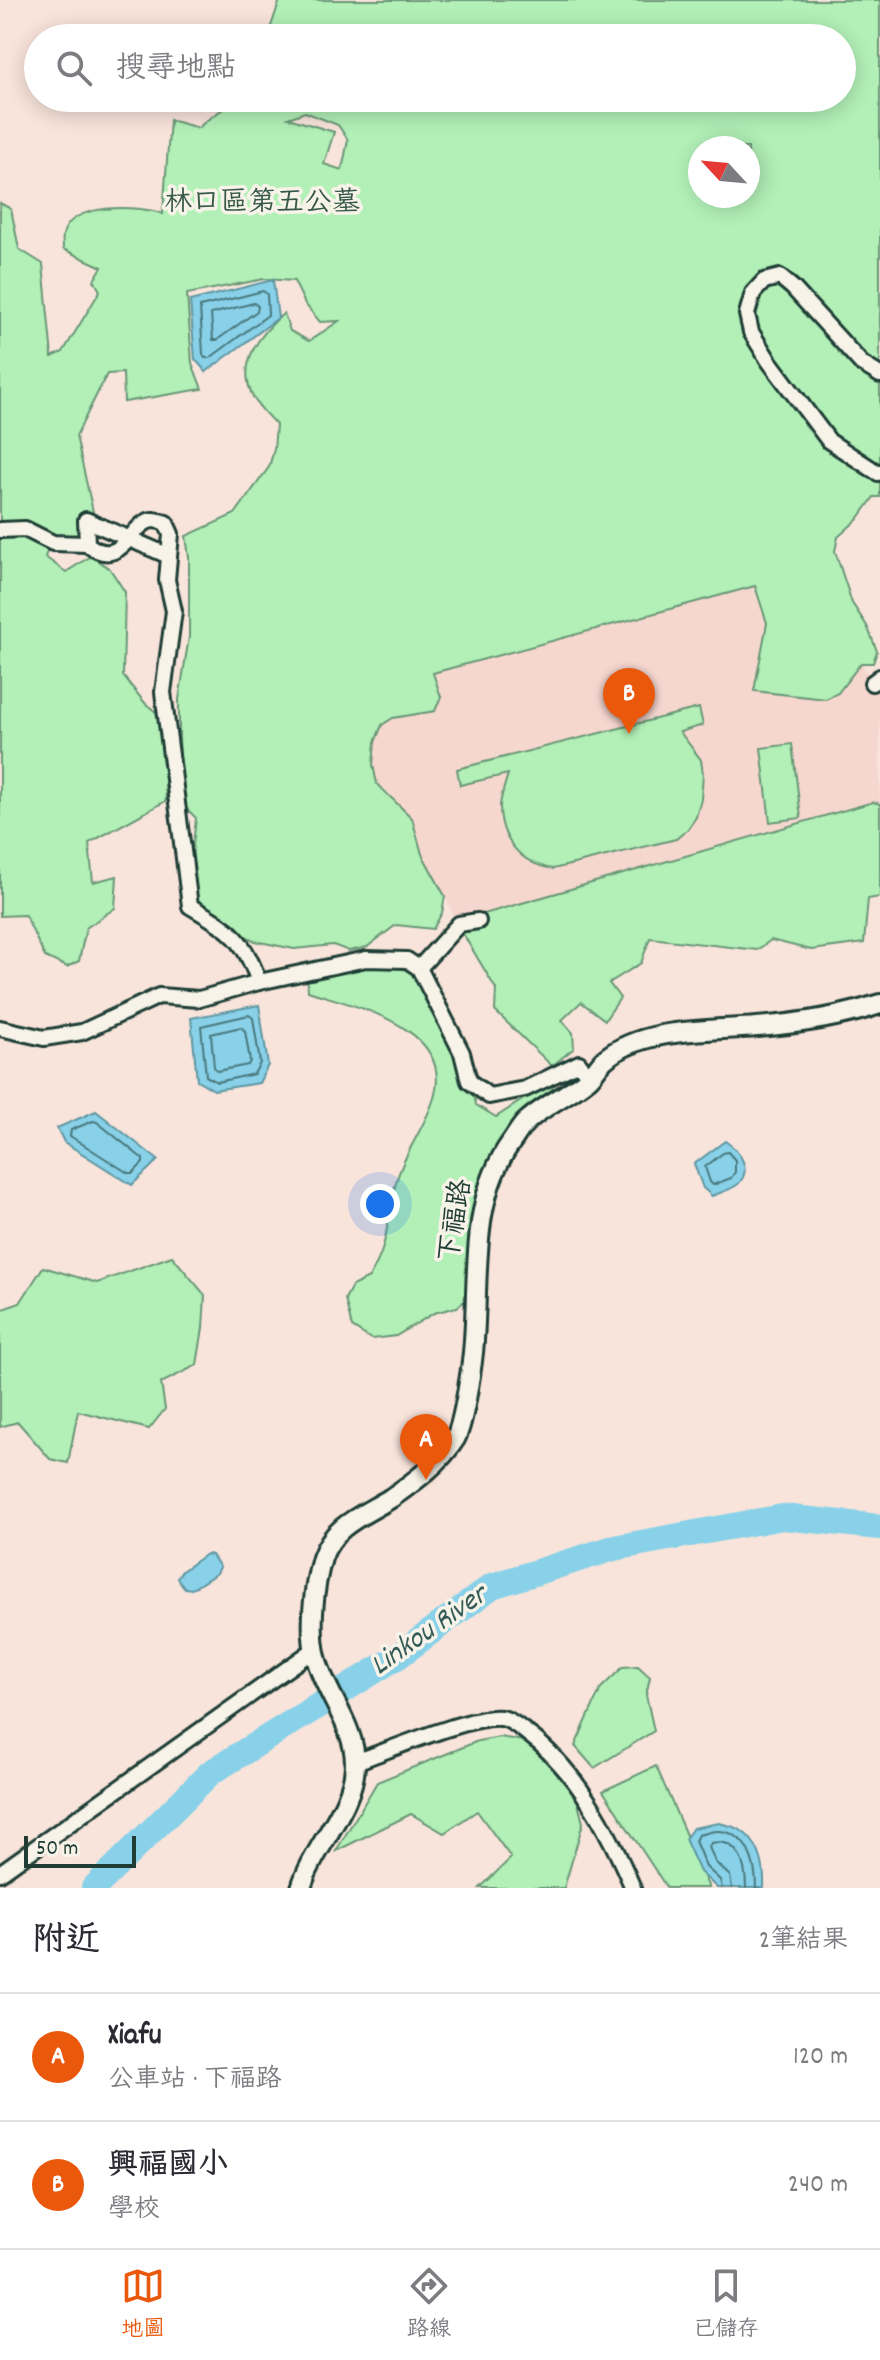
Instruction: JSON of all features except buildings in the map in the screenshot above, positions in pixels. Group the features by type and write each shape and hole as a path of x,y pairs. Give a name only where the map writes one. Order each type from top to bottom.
{"main road":[{"name":"下福路","path":"316,1653 313,1615 317,1583 323,1555 340,1528 391,1497 434,1465 457,1437 472,1363 477,1259 484,1201 501,1156 526,1122 589,1077 605,1058 658,1036 684,1031 786,1024 880,1004"},
{"path":"301,1888 354,1779 355,1762 349,1734 316,1653"}],"street":[{"path":"880,375 862,364 780,277 764,281 753,293 747,314 751,332 769,361 829,441 880,472"},
{"path":"0,530 25,529 53,543 87,544 96,551 107,552 124,545 144,522 154,519 166,523 171,534 167,580 174,611 163,692 190,906 231,931 250,955 259,982"},
{"path":"87,544 86,520 169,556"},
{"path":"419,968 459,924 478,921"},
{"path":"0,1028 44,1038 82,1032 159,996 199,999 259,982 366,959 407,960 419,968 462,1053 469,1081 489,1096 525,1089 579,1063 589,1077"},
{"path":"0,1873 316,1653"},
{"path":"355,1762 480,1719 503,1718 545,1746 576,1785 600,1819 633,1888"}],"shaded area":[{"path":"804,547 880,694 880,804 872,802 456,922 422,854 412,818 377,784 373,765 374,742 382,725 393,718 435,710 441,697 432,674 755,586"}],"green space":[{"name":"林口區第五公墓","path":"280,0 880,0 880,497 874,497 858,519 838,537 835,551 852,603 867,626 877,651 873,663 861,663 838,693 826,699 754,691 767,623 755,586 433,673 441,697 435,711 393,718 382,725 375,742 373,765 377,784 412,818 422,854 445,896 442,913 433,929 396,925 367,947 349,951 333,945 294,949 255,941 206,915 194,899 189,880 196,818 183,805 179,737 179,699 189,637 186,536 235,514 269,467 276,425 252,395 247,371 259,339 284,313 290,331 309,341 339,321 320,322 305,304 294,281 264,279 187,294 192,363 202,389 124,402 123,373 107,374 76,436 93,512 79,518 79,533 66,541 53,537 45,557 66,572 91,556 110,569 125,592 123,676 145,703 162,717 166,801 89,843 93,882 117,876 115,908 86,928 79,961 67,967 45,957 25,915 0,916 0,203 11,209 19,249 43,264 52,357 63,352 100,291 94,280 102,267 63,249 63,235 68,224 91,211 106,209 138,209 163,214 170,120 199,128 219,112 305,112 856,112 856,24 272,24","holes":["305,112 338,125 348,140 342,170 324,164 334,132 288,118"]},
{"path":"699,708 703,725 680,732 701,760 701,799 696,817 676,839 553,869 531,862 508,840 500,806 508,774 460,785 457,769"},
{"path":"792,744 801,818 770,822 761,748"},
{"path":"873,802 880,804 880,897 868,899 864,943 811,950 771,940 757,950 650,938 641,963 609,983 620,998 605,1020 581,1002 562,1020 573,1033 574,1048 552,1066 495,1011 496,989 456,922"},
{"path":"403,956 467,1054 476,1105 496,1117 547,1084 556,1090 533,1105 513,1128 471,1296 457,1307 434,1313 396,1336 371,1339 352,1327 345,1299 352,1286 369,1278 379,1257 397,1179 433,1101 437,1076 431,1055 417,1038 376,1014 308,991 307,973"},
{"path":"172,1256 205,1295 203,1328 197,1365 161,1383 165,1409 149,1429 78,1411 68,1463 50,1459 18,1422 0,1427 0,1310 20,1303 43,1267 97,1283"},
{"path":"638,1666 650,1677 646,1695 654,1731 594,1768 575,1746 601,1688 623,1667"},
{"path":"500,1737 523,1741 538,1751 577,1799 583,1823 564,1888 480,1888 511,1858 477,1811 444,1833 411,1814 336,1851 377,1782 478,1741"},
{"path":"656,1766 709,1888 667,1888 603,1791"}],"water":[{"path":"273,280 278,318 206,372 195,359 190,301"},
{"path":"259,1005 268,1065 259,1083 214,1090 197,1080 191,1018"},
{"path":"96,1111 158,1160 132,1185 64,1142 57,1128"},
{"path":"725,1141 743,1161 744,1173 737,1185 712,1196 703,1188 694,1164"},
{"path":"206,1554 212,1555 220,1567 217,1573 192,1589 185,1588 177,1578"},
{"path":"719,1823 739,1829 752,1840 762,1863 764,1888 717,1888 700,1872 685,1839 693,1828"}],"waterway":[{"name":"Linkou River","path":"94,1888 210,1773 397,1657 492,1586 614,1548 783,1517 880,1527"}],"place":[{"name":"興福國小","path":"629,734"},
{"name":"Xiafu","path":"426,1480"}]}
